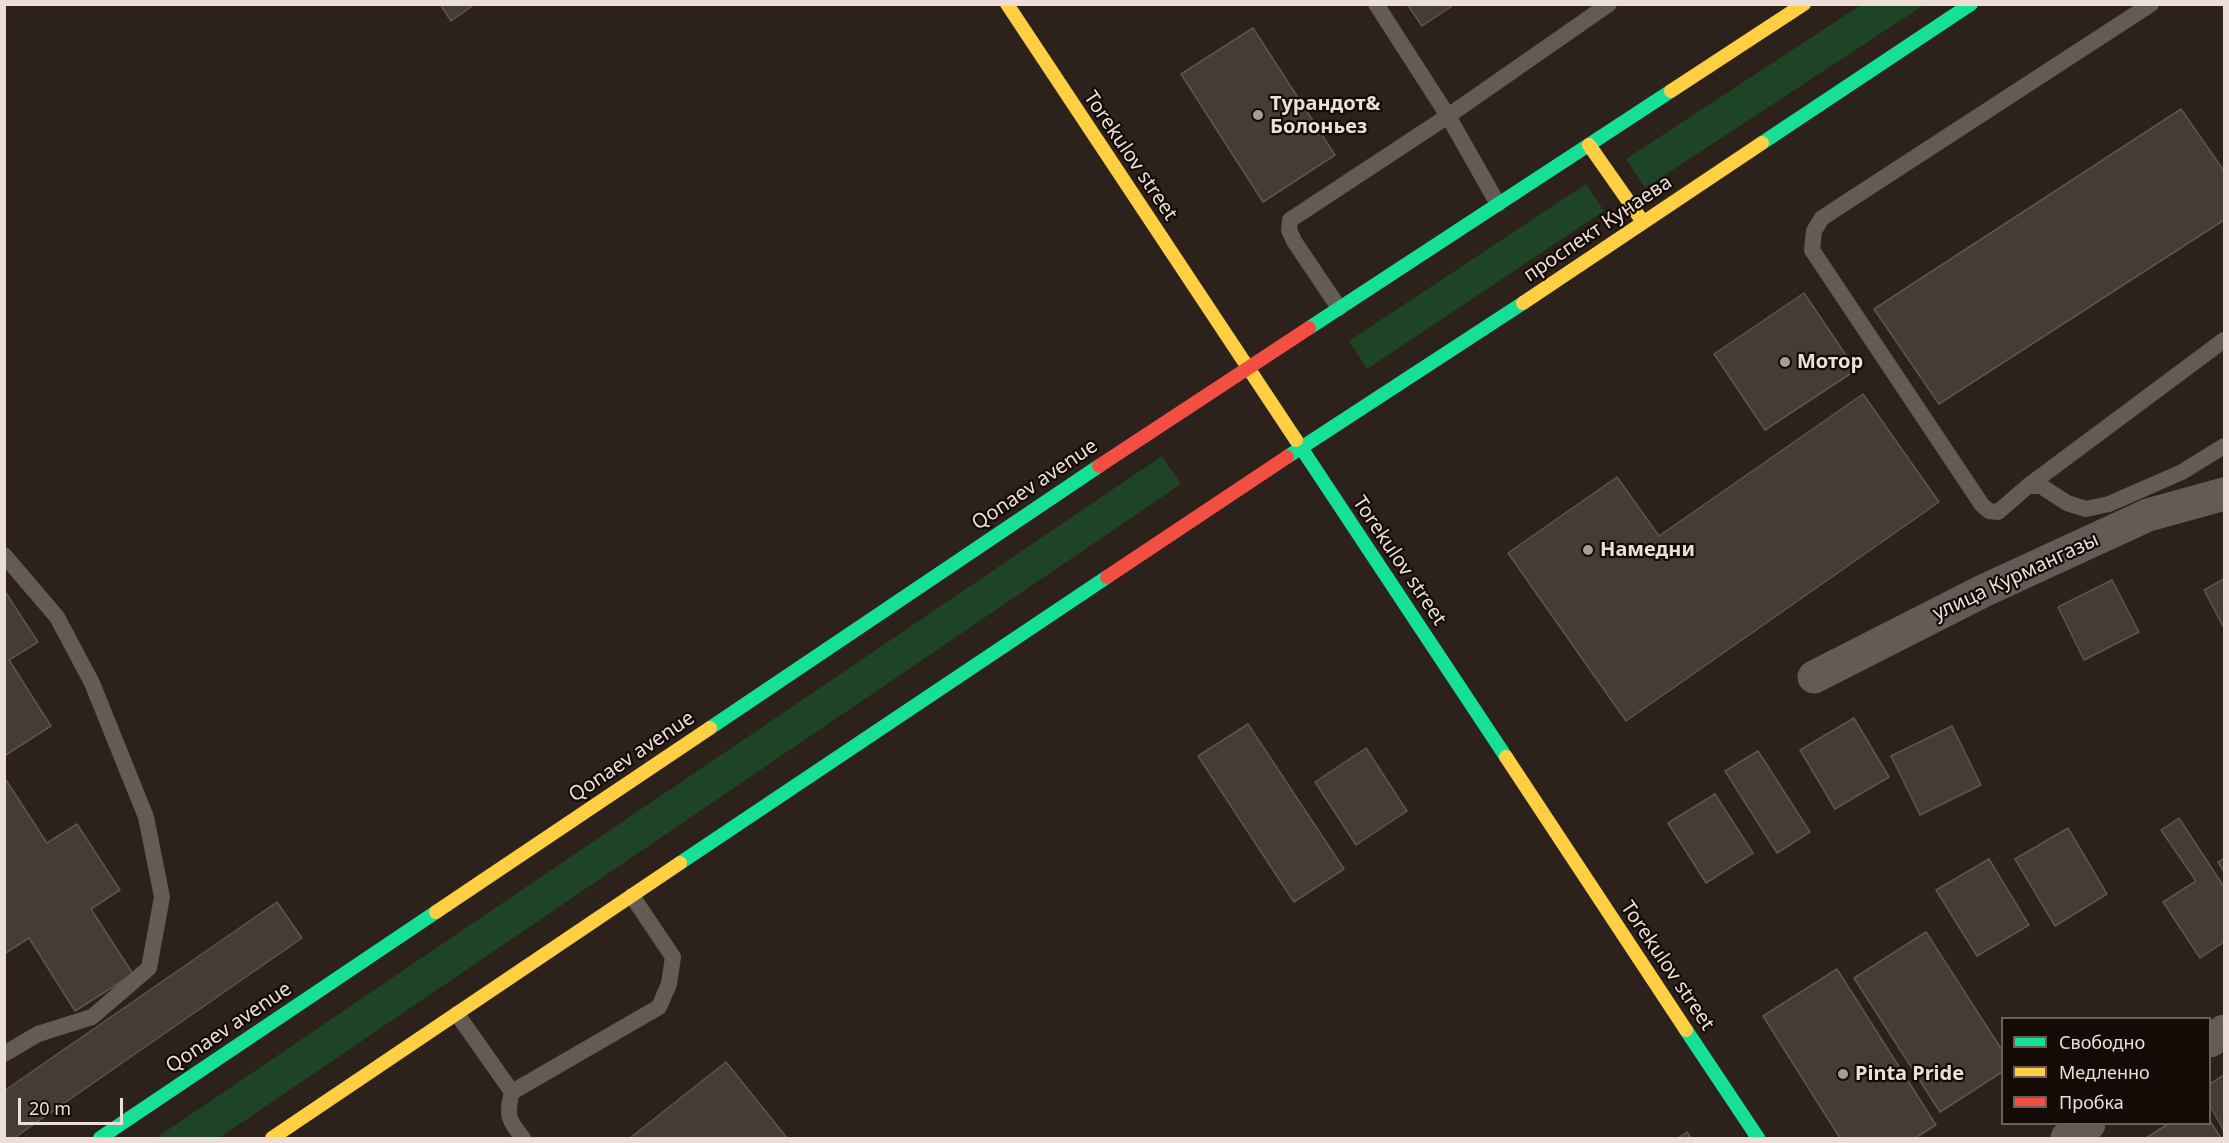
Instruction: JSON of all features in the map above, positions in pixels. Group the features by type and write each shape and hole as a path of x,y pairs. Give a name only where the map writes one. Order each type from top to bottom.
{"main road":[{"name":"Torekulov street","path":"1007,4 1758,1138"},
{"path":"1339,308 1804,4"},
{"name":"проспект Кунаева","path":"632,896 1245,484 1379,399 1971,4"},
{"path":"1589,146 1643,222"},
{"name":"Qonaev avenue","path":"100,1138 1187,407 1339,308"},
{"path":"272,1138 632,896"}],"street":[{"name":"улица Курмангазы","path":"1814,677 1983,591 2148,515 2224,494"},
{"path":"2211,1040 2224,1031"},
{"path":"2067,1138 2087,1125"}],"lane":[{"path":"1376,4 1448,116 1498,204"},
{"path":"1339,308 1294,241 1289,231 1290,220 1448,116 1609,4"},
{"path":"2151,4 1822,218 1814,231 1812,250 1982,505 1989,511 1998,512 2028,486 2224,340"},
{"path":"2028,486 2041,486 2067,503 2086,509 2109,504 2182,472 2224,446"},
{"path":"4,555 57,617 92,683 146,817 162,897 149,968 92,1017 38,1034 4,1054"},
{"path":"523,1138 510,1123 508,1108 512,1092 658,1007 669,984 673,957 632,896"},
{"path":"457,1014 512,1092"}],"green space":[{"path":"1861,5 1924,5 1645,188 1626,159"},
{"path":"1586,184 1604,211 1367,369 1349,341"},
{"path":"1162,456 1181,484 219,1138 156,1138"}],"building":[{"path":"440,4 475,4 451,21"},
{"path":"1407,4 1455,4 1422,26"},
{"name":"Турандот& Болоньез","path":"1253,28 1335,155 1263,202 1181,74"},
{"path":"2181,109 2224,171 2224,220 1939,404 1874,309"},
{"name":"Мотор","path":"1804,293 1856,370 1765,430 1714,354"},
{"path":"1863,394 1939,502 1626,721 1508,553 1617,477 1659,536"},
{"path":"2224,579 2224,628 2204,590"},
{"path":"2112,580 2139,632 2084,660 2058,607"},
{"path":"4,590 38,642 9,660 51,726 4,756"},
{"path":"1854,718 1889,777 1835,809 1800,750"},
{"path":"1248,724 1344,869 1294,902 1198,756"},
{"path":"1952,726 1981,785 1920,815 1891,756"},
{"path":"1366,748 1407,811 1356,845 1315,782"},
{"path":"1758,751 1810,832 1777,853 1725,771"},
{"path":"4,777 47,843 77,824 120,890 91,909 133,974 75,1011 29,938 4,954"},
{"path":"1715,794 1753,853 1706,883 1668,823"},
{"path":"2179,818 2224,887 2224,942 2200,958 2163,902 2196,881 2161,830"},
{"path":"2068,828 2107,894 2055,926 2015,859"},
{"path":"2224,858 2224,872 2218,862"},
{"path":"1989,859 2029,925 1977,956 1936,890"},
{"path":"277,902 302,938 14,1138 4,1138 4,1091"},
{"path":"1926,932 2001,1048 2001,1073 1940,1112 1854,978"},
{"path":"1837,969 1936,1125 1915,1138 1840,1138 1763,1016"},
{"path":"726,1062 787,1138 630,1138"},
{"path":"2224,1075 2224,1131 2211,1108 2211,1083"},
{"path":"2211,1123 2221,1138 2146,1138 2166,1125 2211,1125"},
{"path":"1687,1132 1691,1138 1678,1138"}],"traffic: fast":[{"path":"1762,143 1971,4"},
{"path":"1309,328 1671,91"},
{"path":"1287,457 1523,303"},
{"path":"1296,440 1506,757"},
{"path":"710,728 1099,466"},
{"path":"680,863 1107,577"},
{"path":"100,1138 436,912"},
{"path":"1686,1030 1758,1138"}],"traffic: slow":[{"path":"1007,4 1296,440"},
{"path":"1671,91 1804,4"},
{"path":"1523,303 1762,143"},
{"path":"1589,145 1643,222"},
{"path":"436,912 710,728"},
{"path":"1506,757 1686,1030"},
{"path":"272,1138 680,863"}],"traffic: jam":[{"path":"1099,466 1309,328"},
{"path":"1107,577 1287,457"}],"place":[{"name":"Турандот& Болоньез","path":"1258,115"},
{"name":"Мотор","path":"1785,362"},
{"name":"Намедни","path":"1588,550"},
{"name":"Pinta Pride","path":"1843,1074"}]}
